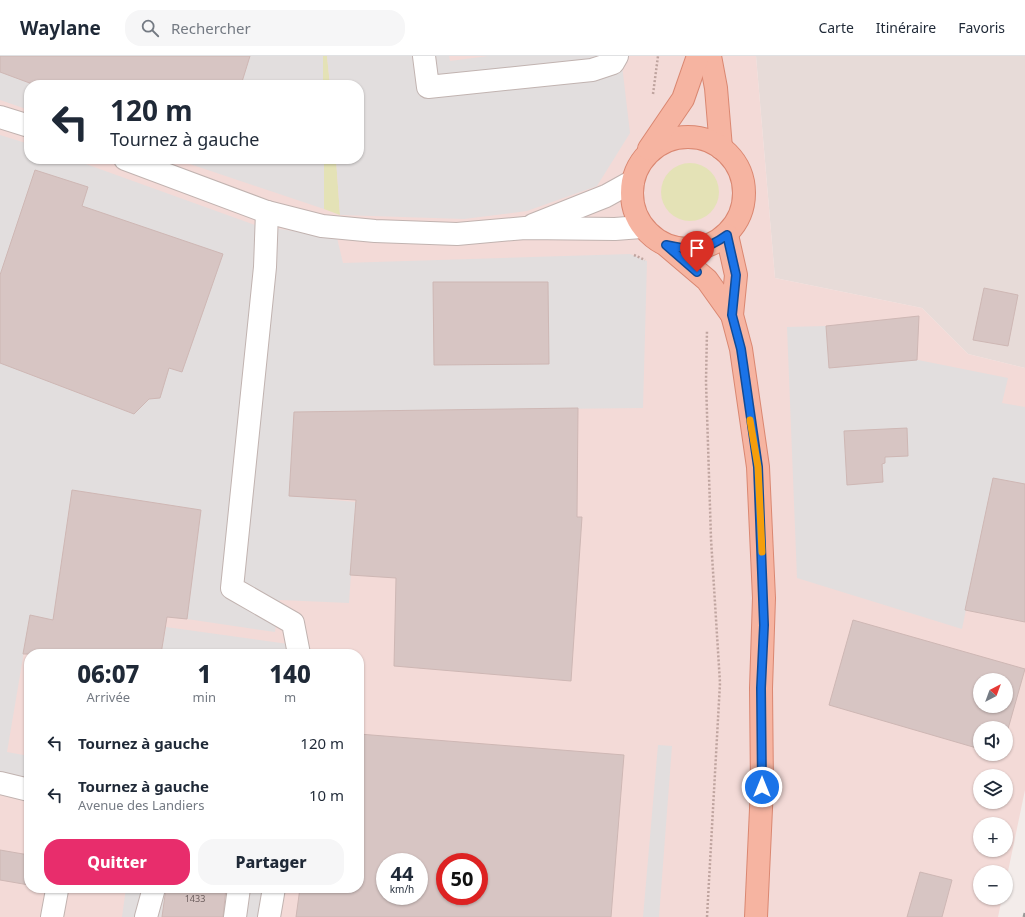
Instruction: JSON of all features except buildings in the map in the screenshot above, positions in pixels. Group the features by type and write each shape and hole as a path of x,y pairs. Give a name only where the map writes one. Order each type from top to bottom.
{"main road":[{"path":"698,56 683,99 637,172 631,191 634,210 642,226 707,280 732,315"},
{"path":"710,56 716,88 721,148"},
{"path":"637,172 652,151 665,142 679,137 709,140 721,148 733,160 742,176 744,192 743,208 737,223 727,235 716,243 701,249 683,249 666,245"},
{"path":"727,235 736,275 732,315 741,349 758,467 764,598 761,688 762,787 756,917"}],"street":[{"path":"424,56 428,87 592,70 613,63 617,56"},
{"path":"0,117 24,124"},
{"path":"138,164 267,212 322,226 375,231 457,234 525,228 614,229 642,226"},
{"path":"525,228 606,196 637,172"},
{"path":"267,212 265,267 232,588 293,622 298,649"},
{"path":"0,783 24,789"},
{"path":"52,917 57,893"},
{"path":"146,917 153,893"},
{"path":"235,917 238,893"},
{"path":"269,917 273,893"}],"path":[{"path":"652,99 658,56"},
{"path":"614,229 621,244 630,254 647,261"},
{"path":"707,327 706,382 711,539 720,683 707,917"}],"shaded area":[{"path":"0,56 756,56 775,278 922,308 968,354 1025,368 1025,790 1013,847 1013,817 973,817 973,857 1011,857 1009,865 973,865 973,905 1001,905 998,917 0,917"},
{"path":"250,56 323,56 323,80 243,80"},
{"path":"323,56 327,56 329,80 323,80"},
{"path":"327,56 449,56 450,61 488,56 617,56 622,65 630,133 597,186 527,211 464,219 340,215 336,164 364,164 364,80 329,80"},
{"path":"756,56 1025,56 1025,368 968,354 922,308 775,278"},
{"path":"0,72 24,81 24,108 0,100"},
{"path":"0,135 24,142 24,164 86,164 255,225 337,238 343,263 630,254 647,261 643,408 295,412 289,496 356,502 349,603 280,600 275,632 187,619 201,510 72,490 53,620 30,616 7,752 24,755 24,789 0,783"},
{"path":"690,163 706,168 714,176 719,192 714,208 706,216 690,221 674,216 666,208 661,192 666,176 674,168"},
{"path":"190,164 324,164 324,209"},
{"path":"324,164 336,164 340,215 324,209"},
{"path":"826,326 829,368 918,360 1008,378 1002,403 1025,407 1025,484 993,478 962,629 797,578 787,327","holes":["907,428 908,456 885,457 885,463 882,464 883,482 847,484 845,431"]},
{"path":"166,627 310,647 310,649 162,649"},
{"path":"658,745 672,746 659,917 643,917"},
{"path":"125,893 270,893 267,917 122,917"}],"railway":[{"path":"1024,917 1025,913"}],"slow traffic":[{"path":"750,420 758,467 762,552"}],"route":[{"path":"697,272 666,245 683,249 701,249 716,243 727,235 736,275 732,315 741,349 758,467 764,598 761,688 762,787"}]}
